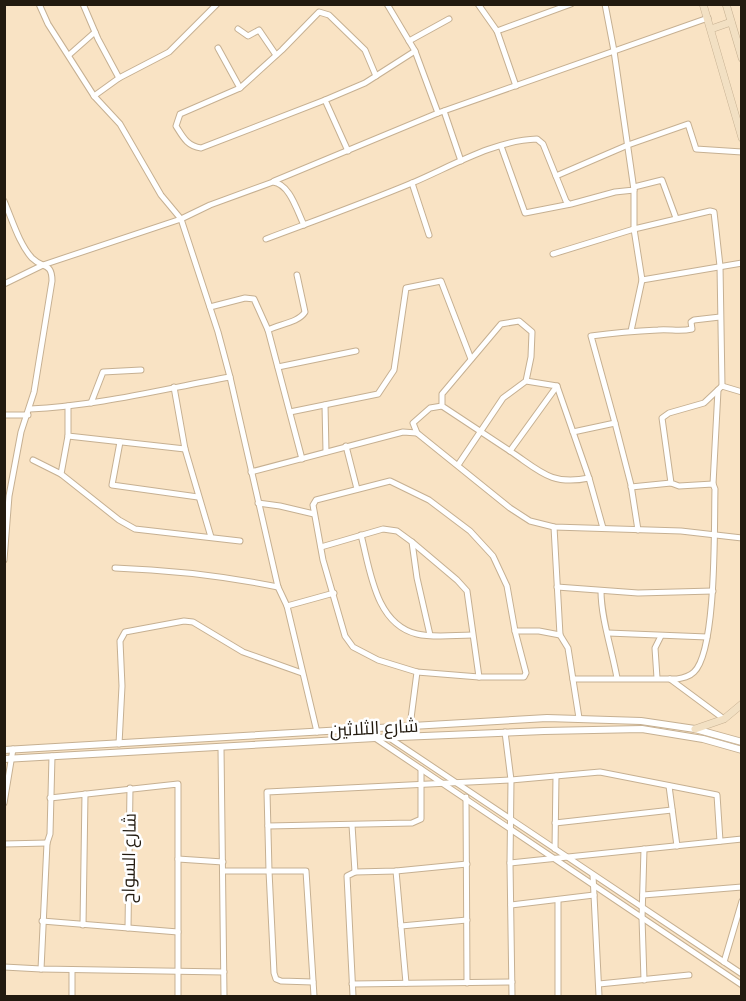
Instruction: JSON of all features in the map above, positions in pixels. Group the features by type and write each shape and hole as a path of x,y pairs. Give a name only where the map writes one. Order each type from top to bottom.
{"main road":[{"path":"704,4 741,138"},
{"path":"728,6 741,58"},
{"path":"711,29 731,22"},
{"path":"695,729 724,719 741,704"}],"street":[{"path":"39,4 48,24 93,96 120,124 161,195 181,219 230,377 278,587 287,606 317,732 317,741"},
{"path":"83,4 118,78"},
{"path":"93,96 118,78 169,52 217,4"},
{"path":"387,4 416,51 461,161"},
{"path":"478,4 497,31 516,86"},
{"path":"497,31 571,4"},
{"path":"604,4 614,51 634,188 634,229 642,280 632,331"},
{"path":"376,76 365,50 329,15 319,12 276,56 240,88 180,114 176,126 193,147 209,145 365,83 416,51"},
{"path":"4,284 43,265 181,219 210,205 273,182 441,112 708,18"},
{"path":"409,41 449,19"},
{"path":"238,29 248,36 259,30 276,56"},
{"path":"69,55 95,32"},
{"path":"218,48 240,88"},
{"path":"325,99 348,151"},
{"path":"556,176 628,145 688,124 696,149 741,152"},
{"path":"266,239 412,183 461,161 527,139 537,139 543,144 569,204"},
{"path":"501,146 525,213 662,180 676,218"},
{"path":"273,182 279,183 288,193 304,225"},
{"path":"412,183 429,235"},
{"path":"4,201 32,258 49,267 52,274 34,392 21,432 7,494 4,560"},
{"path":"553,254 676,218 714,212 720,266 720,387 713,484 715,489 713,591 703,657 695,671 685,677 573,679"},
{"path":"4,224 13,221"},
{"path":"642,280 741,263"},
{"path":"268,330 303,316 305,312 297,275"},
{"path":"290,412 378,394 394,370 406,288 441,281 471,359"},
{"path":"210,307 245,298 254,299 268,330 302,459"},
{"path":"638,530 631,487 591,336 665,329 680,332 692,329 691,322 694,320 720,317"},
{"path":"442,406 442,394 501,324 519,321 532,332 531,357 526,381 503,398 458,465"},
{"path":"278,367 356,351"},
{"path":"91,403 103,372 141,370"},
{"path":"4,415 128,397 230,377"},
{"path":"526,381 557,386"},
{"path":"557,386 589,478 603,528"},
{"path":"510,451 557,386"},
{"path":"174,387 185,449 211,537"},
{"path":"720,387 741,392"},
{"path":"671,483 663,418 669,413 704,403 720,387"},
{"path":"325,405 326,452"},
{"path":"61,474 68,435 68,406"},
{"path":"589,478 570,481 552,479 442,406 430,408 413,423 417,433 510,508 530,521 554,526 681,531 714,537 741,538"},
{"path":"573,432 615,423"},
{"path":"251,472 403,432 417,433"},
{"path":"68,435 185,449"},
{"path":"120,442 112,485 198,497"},
{"path":"346,446 357,489"},
{"path":"33,460 61,474 124,524 135,529 240,541"},
{"path":"383,482 394,482 429,500 470,531 493,556 507,586 515,632 526,673 524,677 479,677 417,672 378,660 353,647 345,636 321,547 313,505 316,500 357,489 383,482"},
{"path":"631,487 671,483 679,486 713,484"},
{"path":"258,503 314,514"},
{"path":"554,526 560,635"},
{"path":"321,547 391,529 412,542 457,580 466,591 479,677"},
{"path":"361,535 377,598 386,613 403,628 416,634 472,635"},
{"path":"412,542 417,578 430,635"},
{"path":"115,568 206,576 278,587"},
{"path":"557,586 638,593 713,591"},
{"path":"601,591 601,610 617,678"},
{"path":"287,606 334,593"},
{"path":"119,744 122,686 120,641 125,632 184,621 193,622 243,652 302,673"},
{"path":"515,632 539,631 560,635 566,640 579,718"},
{"path":"608,633 707,638"},
{"path":"657,678 655,648 661,636"},
{"path":"410,726 417,672"},
{"path":"670,679 724,719"},
{"name":"شارع الثلاثين","path":"4,750 547,718 641,721 695,729 741,742"},
{"name":"شارع الثلاثين","path":"8,759 388,737 642,729 702,739 741,750"},
{"path":"505,732 511,780 512,996"},
{"path":"388,737 741,974"},
{"path":"375,738 741,985"},
{"path":"221,739 224,996"},
{"path":"4,802 8,759 13,749"},
{"path":"41,969 47,843 50,834 52,756"},
{"path":"268,826 417,822 422,819 421,769"},
{"path":"313,982 281,981 276,979 274,973 268,871 267,792 511,780 600,772 717,795 720,841"},
{"path":"555,849 556,776"},
{"path":"50,798 178,784 178,996"},
{"path":"669,786 677,846"},
{"name":"شارع السواح","path":"128,928 130,788"},
{"path":"466,789 467,982"},
{"path":"83,925 84,794"},
{"path":"555,823 672,810"},
{"path":"352,825 355,872"},
{"path":"510,863 741,839"},
{"path":"4,844 47,843"},
{"path":"644,849 642,908 644,980"},
{"path":"178,859 223,862"},
{"path":"352,996 347,876 355,872 467,864"},
{"path":"396,870 406,983"},
{"path":"223,871 306,871 314,996"},
{"path":"593,874 599,996"},
{"path":"643,895 741,887"},
{"path":"511,905 594,895"},
{"path":"558,900 558,996"},
{"path":"724,962 738,925 741,902"},
{"path":"401,926 467,920"},
{"path":"42,921 178,932"},
{"path":"4,967 224,972"},
{"path":"72,970 72,996"},
{"path":"599,984 689,975"},
{"path":"352,984 512,982"}]}
